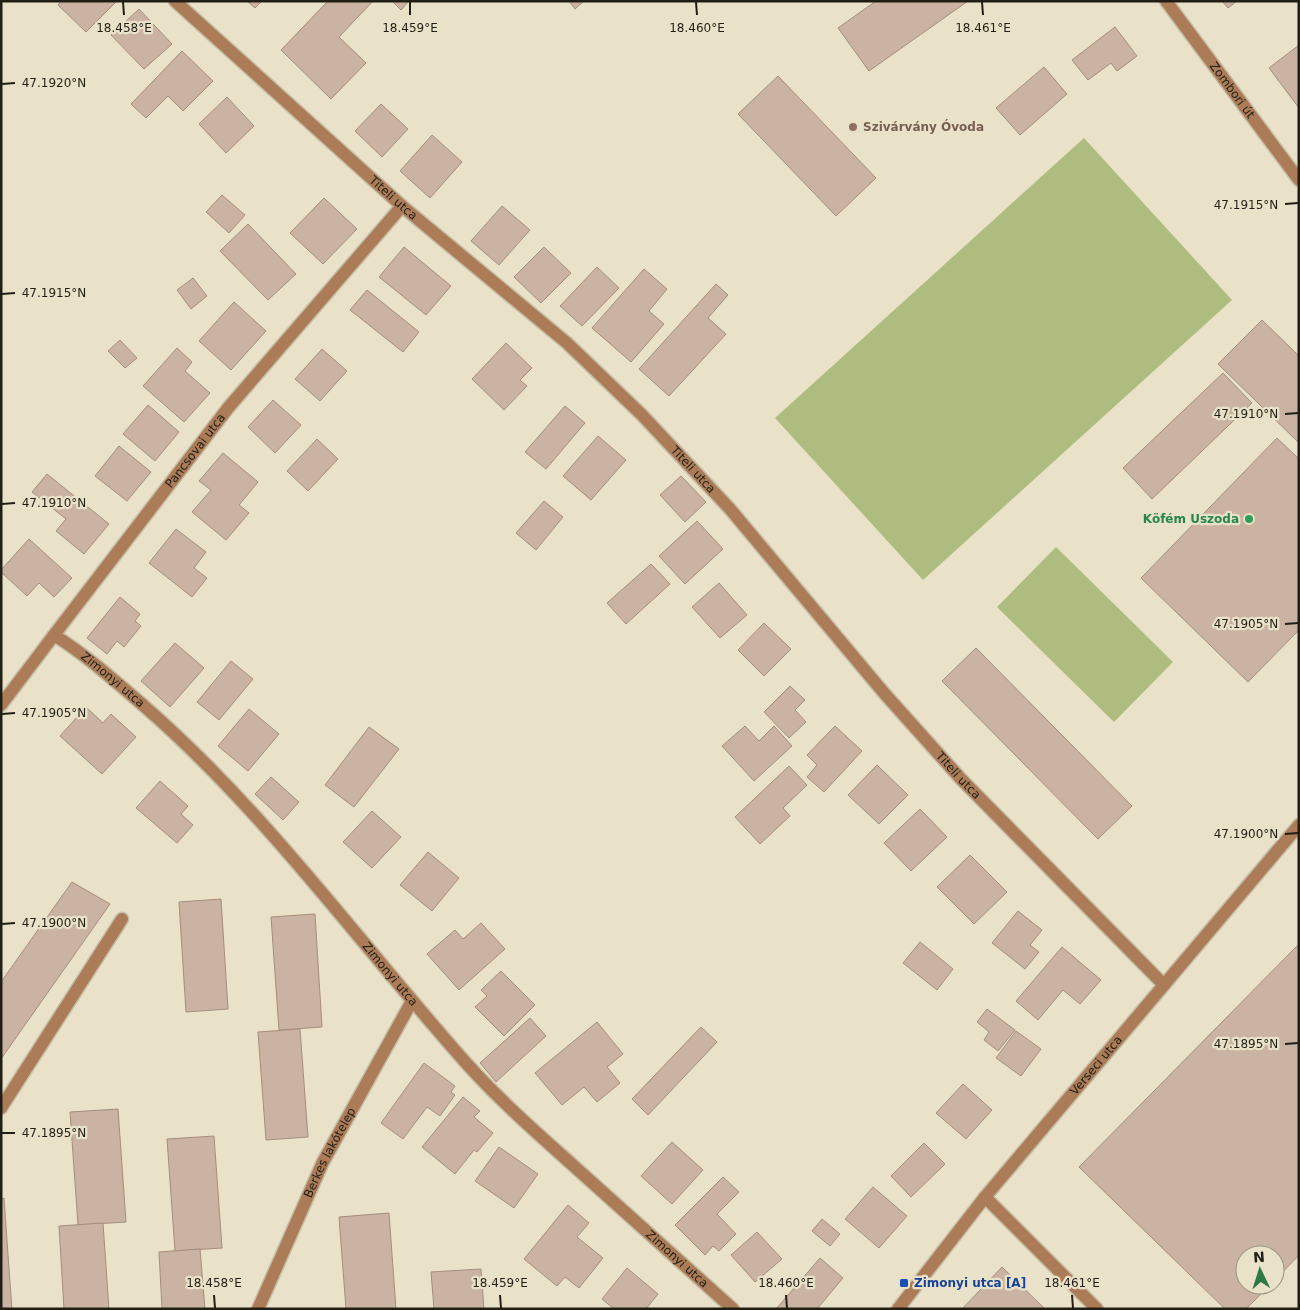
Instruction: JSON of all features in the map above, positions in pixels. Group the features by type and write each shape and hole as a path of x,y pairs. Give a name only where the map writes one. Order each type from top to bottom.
{"street":[{"name":"Titeli utca","path":"175,1 402,206 567,343 642,415 730,509 884,693 961,779 1164,985"},
{"name":"Zombori út","path":"1166,1 1299,180"},
{"name":"Pancsovai utca","path":"1,705 228,408 402,206"},
{"name":"Zimonyi utca","path":"54,634 76,649 135,698 205,763 302,868 412,1001 513,1112 733,1309"},
{"name":"Verseci utca","path":"898,1309 985,1197 1299,825"},
{"path":"1,1108 122,918"},
{"name":"Berkes lakótelep","path":"258,1309 323,1162 412,1001"},
{"path":"985,1197 1097,1309"}],"green space":[{"path":"1084,138 1232,300 923,580 775,418"},
{"path":"1056,547 1173,662 1114,722 997,607"}],"building":[{"path":"61,1 117,1 86,32 58,5"},
{"path":"247,1 262,1 255,8"},
{"path":"328,1 373,1 339,37 366,63 331,99 281,50"},
{"path":"392,1 409,1 401,10"},
{"path":"569,1 584,1 575,9"},
{"path":"876,1 968,1 869,71 838,28"},
{"path":"1222,1 1237,1 1228,8"},
{"path":"139,9 172,44 144,69 111,35"},
{"path":"1115,27 1137,56 1117,71 1111,63 1088,80 1072,60"},
{"path":"1299,45 1299,108 1269,68"},
{"path":"182,51 213,81 183,111 168,96 146,118 131,104"},
{"path":"1044,67 1067,94 1020,135 996,108"},
{"name":"Szivárvány Óvoda","path":"778,76 876,178 836,216 738,114"},
{"path":"227,97 254,126 226,153 199,124"},
{"path":"381,104 408,129 382,157 355,131"},
{"path":"432,135 462,162 430,198 400,171"},
{"path":"222,195 245,215 229,233 206,212"},
{"path":"324,198 357,229 323,264 290,233"},
{"path":"502,206 530,230 499,265 471,241"},
{"path":"248,224 296,274 268,300 220,251"},
{"path":"404,247 451,286 426,315 379,277"},
{"path":"544,247 571,273 541,303 514,277"},
{"path":"597,267 619,288 582,326 560,306"},
{"path":"644,269 667,289 649,311 664,324 631,362 592,328"},
{"path":"193,278 207,296 191,309 177,290"},
{"path":"716,284 728,295 708,318 726,334 669,396 639,369"},
{"path":"367,290 419,332 403,352 350,310"},
{"path":"234,302 266,331 231,370 199,341"},
{"path":"1262,320 1299,356 1299,443 1218,364"},
{"path":"120,340 137,358 125,368 108,351"},
{"path":"506,343 532,368 520,380 527,386 504,410 472,379"},
{"path":"177,348 192,362 185,371 210,393 184,422 143,386"},
{"path":"322,349 347,371 320,401 295,379"},
{"path":"1223,373 1252,403 1152,499 1123,468"},
{"path":"273,400 301,425 275,453 248,427"},
{"path":"148,405 179,432 155,461 123,434"},
{"path":"565,406 585,423 546,469 525,452"},
{"path":"598,436 626,460 591,500 563,476"},
{"name":"Köfém Uszoda","path":"1277,438 1299,459 1299,630 1248,682 1141,578"},
{"path":"317,439 338,459 308,491 287,471"},
{"path":"119,446 151,472 127,501 95,476"},
{"path":"223,453 258,482 239,505 249,513 226,540 192,512 211,490 199,481"},
{"path":"47,474 109,524 84,554 56,531 66,519 32,492"},
{"path":"681,476 706,502 685,522 660,495"},
{"path":"544,501 563,517 536,550 516,533"},
{"path":"697,521 723,549 685,584 659,556"},
{"path":"176,529 206,552 194,568 207,578 192,597 149,563"},
{"path":"29,539 72,578 54,597 39,583 27,596 1,572"},
{"path":"651,564 670,584 626,624 607,603"},
{"path":"719,583 747,615 720,638 692,607"},
{"path":"120,597 140,614 135,621 141,626 124,647 117,641 107,654 87,638"},
{"path":"764,623 791,649 764,676 738,650"},
{"path":"175,643 204,668 170,707 141,681"},
{"path":"976,648 1132,806 1098,839 942,681"},
{"path":"231,661 253,679 219,720 197,702"},
{"path":"790,686 805,700 795,710 806,722 789,738 764,712"},
{"path":"86,707 103,723 111,714 136,737 102,774 60,736"},
{"path":"249,709 279,734 248,771 218,746"},
{"path":"745,726 759,741 774,726 792,746 754,781 722,746"},
{"path":"835,726 862,751 824,792 807,777 817,765 807,755"},
{"path":"369,727 399,749 354,807 325,785"},
{"path":"877,765 908,795 879,824 848,795"},
{"path":"789,766 807,785 783,808 790,816 760,844 735,817"},
{"path":"271,777 299,802 283,820 255,794"},
{"path":"160,781 188,806 181,814 193,825 177,843 136,808"},
{"path":"920,809 947,837 911,871 884,843"},
{"path":"372,811 401,837 372,868 343,842"},
{"path":"428,852 459,878 432,911 400,885"},
{"path":"970,855 1007,892 974,924 937,887"},
{"path":"72,882 110,904 1,1059 1,982"},
{"path":"221,899 228,1009 186,1012 179,902"},
{"path":"1018,911 1042,930 1030,945 1039,952 1025,969 992,943"},
{"path":"315,914 322,1027 279,1030 271,917"},
{"path":"481,923 505,949 459,990 427,954 455,930 463,939"},
{"path":"920,942 953,969 937,990 903,963"},
{"path":"1299,944 1299,1255 1285,1270 1285,1245 1235,1245 1235,1295 1260,1295 1246,1309 1225,1309 1079,1167"},
{"path":"1062,947 1101,980 1080,1004 1063,990 1038,1020 1016,1001"},
{"path":"501,971 535,1005 504,1036 475,1007 487,996 481,990"},
{"path":"987,1009 1015,1030 998,1051 984,1040 989,1032 977,1022"},
{"path":"530,1018 546,1036 496,1082 480,1063"},
{"path":"597,1022 623,1054 607,1067 620,1083 597,1102 584,1087 562,1105 535,1073"},
{"path":"701,1027 717,1042 648,1115 632,1099"},
{"path":"300,1029 308,1137 266,1140 258,1032"},
{"path":"1016,1031 1041,1049 1021,1076 996,1058"},
{"path":"424,1063 455,1086 451,1092 455,1095 440,1116 427,1107 403,1139 381,1123"},
{"path":"963,1084 992,1110 966,1139 936,1113"},
{"path":"463,1097 480,1111 474,1117 493,1133 477,1152 474,1150 455,1174 422,1147"},
{"path":"118,1109 126,1222 78,1225 70,1112"},
{"path":"214,1136 222,1248 175,1251 167,1139"},
{"path":"672,1142 703,1170 672,1204 641,1176"},
{"path":"924,1143 945,1164 911,1197 891,1176"},
{"path":"499,1147 538,1174 514,1208 475,1181"},
{"path":"723,1177 739,1192 717,1214 736,1234 719,1251 713,1246 705,1255 675,1225"},
{"path":"873,1187 907,1216 879,1248 845,1219"},
{"path":"4,1198 12,1309 1,1309 1,1199"},
{"path":"568,1205 589,1223 577,1237 603,1258 579,1288 565,1277 557,1286 524,1259"},
{"path":"389,1213 396,1309 346,1309 339,1217"},
{"path":"822,1219 840,1234 830,1246 812,1231"},
{"path":"103,1223 109,1309 64,1309 59,1226"},
{"path":"757,1232 782,1259 755,1282 731,1255"},
{"path":"200,1249 205,1309 162,1309 159,1252"},
{"path":"820,1258 843,1278 817,1309 776,1309"},
{"path":"1002,1267 1045,1309 962,1309"},
{"path":"627,1268 658,1294 646,1309 614,1309 602,1299"},
{"path":"481,1269 484,1309 434,1309 431,1272"}],"place":[{"name":"Szivárvány Óvoda","path":"853,127"},
{"name":"Köfém Uszoda","path":"1249,519"},
{"name":"Zimonyi utca [A]","path":"904,1283"}]}
